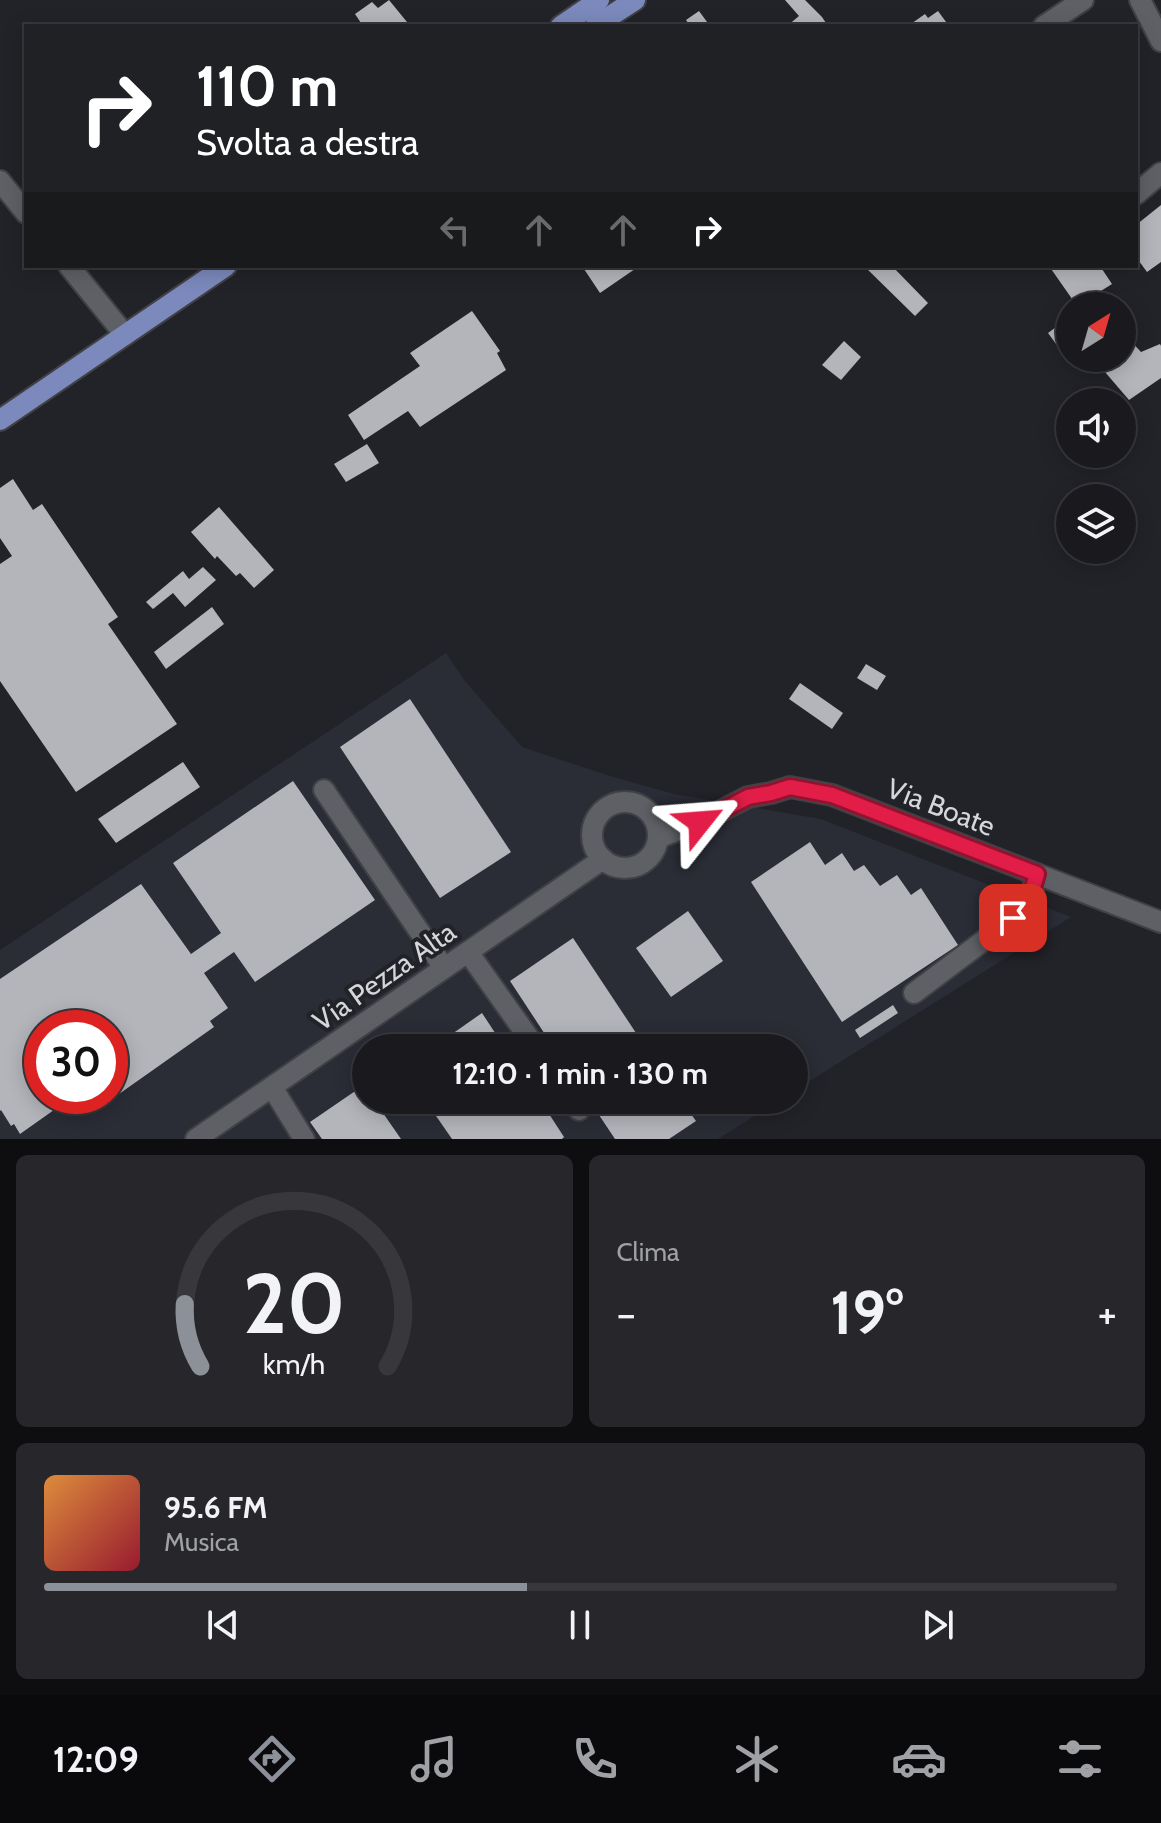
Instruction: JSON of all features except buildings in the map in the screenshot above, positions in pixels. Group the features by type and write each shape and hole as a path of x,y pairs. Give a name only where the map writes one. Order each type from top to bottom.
{"main road":[{"path":"564,24 599,0"},
{"path":"598,24 635,0"},
{"path":"0,420 223,268"}],"street":[{"path":"1047,24 1083,0"},
{"path":"1140,0 1161,41"},
{"path":"1138,192 1161,173"},
{"path":"0,181 24,211"},
{"path":"71,268 125,335"},
{"name":"Via Boate","path":"657,831 700,822 748,797 790,787 832,795 1161,922"},
{"path":"324,790 444,968"},
{"path":"622,802 643,807 651,815 657,831 655,848 650,857 632,867 612,865 603,859 593,840 596,819 612,805 622,802"},
{"name":"Via Pezza Alta","path":"196,1139 603,859"},
{"path":"914,993 1027,908 1037,874"},
{"path":"468,952 526,1034"},
{"path":"272,1087 304,1139"}],"shaded area":[{"path":"446,653 465,681 522,747 674,794 821,819 1071,917 808,1082 808,1034 352,1034 352,1114 758,1114 718,1139 0,1139 0,950"}],"route":[{"path":"700,822 748,797 790,787 832,795 1037,874 1027,908 1013,918"}]}
